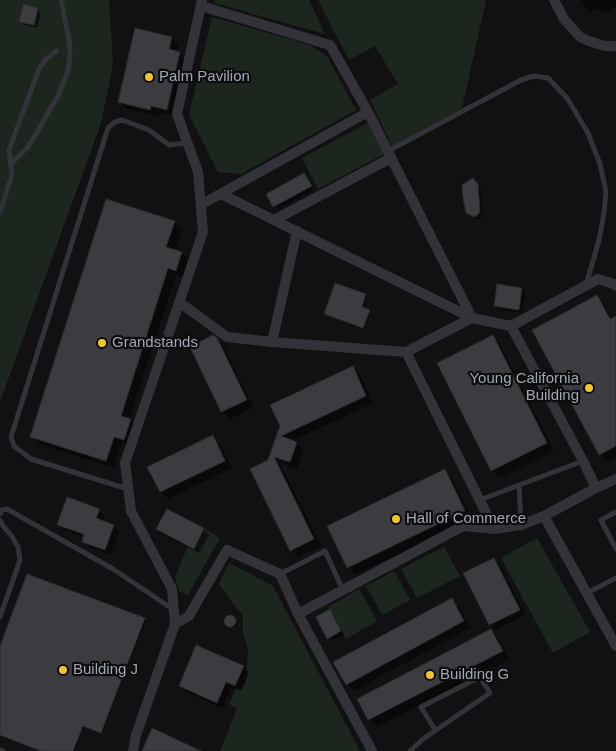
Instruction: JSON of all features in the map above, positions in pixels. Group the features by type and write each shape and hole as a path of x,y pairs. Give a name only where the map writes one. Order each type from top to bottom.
{"street":[{"path":"554,0 564,19 580,37 605,46 616,46"},
{"path":"133,751 136,735 175,624 172,589 131,511 125,462 203,232 198,172 177,114 202,3 330,45 368,112 472,318"},
{"path":"202,204 368,112"},
{"path":"274,220 389,154"},
{"path":"220,194 472,318 511,326 598,279 616,286"},
{"path":"272,342 296,232"},
{"path":"179,302 228,337 406,352 472,318"},
{"path":"511,326 596,488"},
{"path":"406,352 494,529"},
{"path":"298,614 463,526 494,529 521,525 544,516 616,479"},
{"path":"544,516 616,646"},
{"path":"175,624 188,616 227,550 280,574 298,614 372,751"}],"lane":[{"path":"11,164 27,148 58,96 68,71 69,40 61,0"},
{"path":"0,212 12,175 9,150 39,69 46,59 56,51"},
{"path":"389,154 521,80 534,76 548,78 567,98 588,133 600,164 606,191 600,240 586,286"},
{"path":"128,489 31,459 14,446 11,437 108,128 115,122 122,120 149,130 169,145 187,143"},
{"path":"480,500 583,461"},
{"path":"519,485 521,525"},
{"path":"0,514 2,510 7,509 112,569 174,610"},
{"path":"616,512 602,520 616,550"},
{"path":"0,520 18,547 20,560 0,616"},
{"path":"280,574 325,551 343,590"},
{"path":"587,593 616,578"},
{"path":"410,751 435,730 490,693 480,677 421,707 435,730"}],"shaded area":[{"path":"0,0 109,0 113,64 101,123 0,402"},
{"path":"215,0 309,0 325,34 214,3"},
{"path":"318,0 486,0 462,108 392,146 370,100 398,84 375,46 349,60"},
{"path":"212,17 310,45 327,56 356,110 241,174 218,172 189,115"},
{"path":"368,123 384,154 318,189 302,158"},
{"path":"204,528 220,538 188,595 179,591 175,577 188,546 194,549"},
{"path":"537,538 590,632 553,653 501,558"},
{"path":"444,547 460,576 417,598 401,569"},
{"path":"229,563 273,586 360,751 220,751 237,709 229,704 236,688 242,689 246,681 248,649 243,632 243,615 219,584"},
{"path":"394,571 410,600 382,615 366,586"},
{"path":"359,589 377,621 346,639 328,607"}],"building":[{"path":"23,4 38,8 34,25 19,22"},
{"name":"Palm Pavilion","path":"135,28 172,37 169,49 180,52 167,110 151,106 150,110 118,102"},
{"path":"304,173 312,186 273,207 266,194"},
{"path":"473,178 478,184 480,212 475,217 466,213 462,185"},
{"name":"Grandstands","path":"106,199 175,221 166,247 182,252 176,271 168,268 121,416 131,419 124,440 114,437 106,461 30,437"},
{"path":"335,283 366,294 362,307 370,310 363,328 324,314"},
{"path":"497,284 522,288 519,310 494,306"},
{"name":"Young California Building","path":"597,295 610,319 616,316 616,446 599,455 532,330"},
{"path":"213,335 217,338 247,400 221,412 190,347"},
{"path":"493,335 547,443 491,471 437,363"},
{"path":"353,366 366,396 281,436 297,442 290,462 274,457 314,539 290,551 250,469 268,460 280,426 270,405"},
{"path":"213,435 225,461 160,492 147,467"},
{"name":"Hall of Commerce","path":"445,469 465,511 347,568 327,526"},
{"path":"67,497 100,509 96,518 114,525 105,550 82,542 84,534 57,525"},
{"path":"167,509 204,528 194,549 156,529"},
{"path":"494,558 520,610 489,625 463,573"},
{"name":"Building J","path":"27,574 145,618 101,733 83,726 73,751 41,751 0,735 0,646"},
{"path":"452,598 464,621 346,685 333,662"},
{"path":"330,609 341,631 327,639 316,617"},
{"path":"230,615 236,621 230,627 224,621"},
{"name":"Building G","path":"491,629 503,651 368,720 357,699"},
{"path":"196,645 244,666 235,686 226,682 217,703 179,686"},
{"path":"152,728 201,751 142,751"}],"place":[{"name":"Palm Pavilion","path":"149,77"},
{"name":"Grandstands","path":"102,343"},
{"name":"Young California Building","path":"589,388"},
{"name":"Hall of Commerce","path":"396,519"},
{"name":"Building J","path":"63,670"},
{"name":"Building G","path":"430,675"}]}
